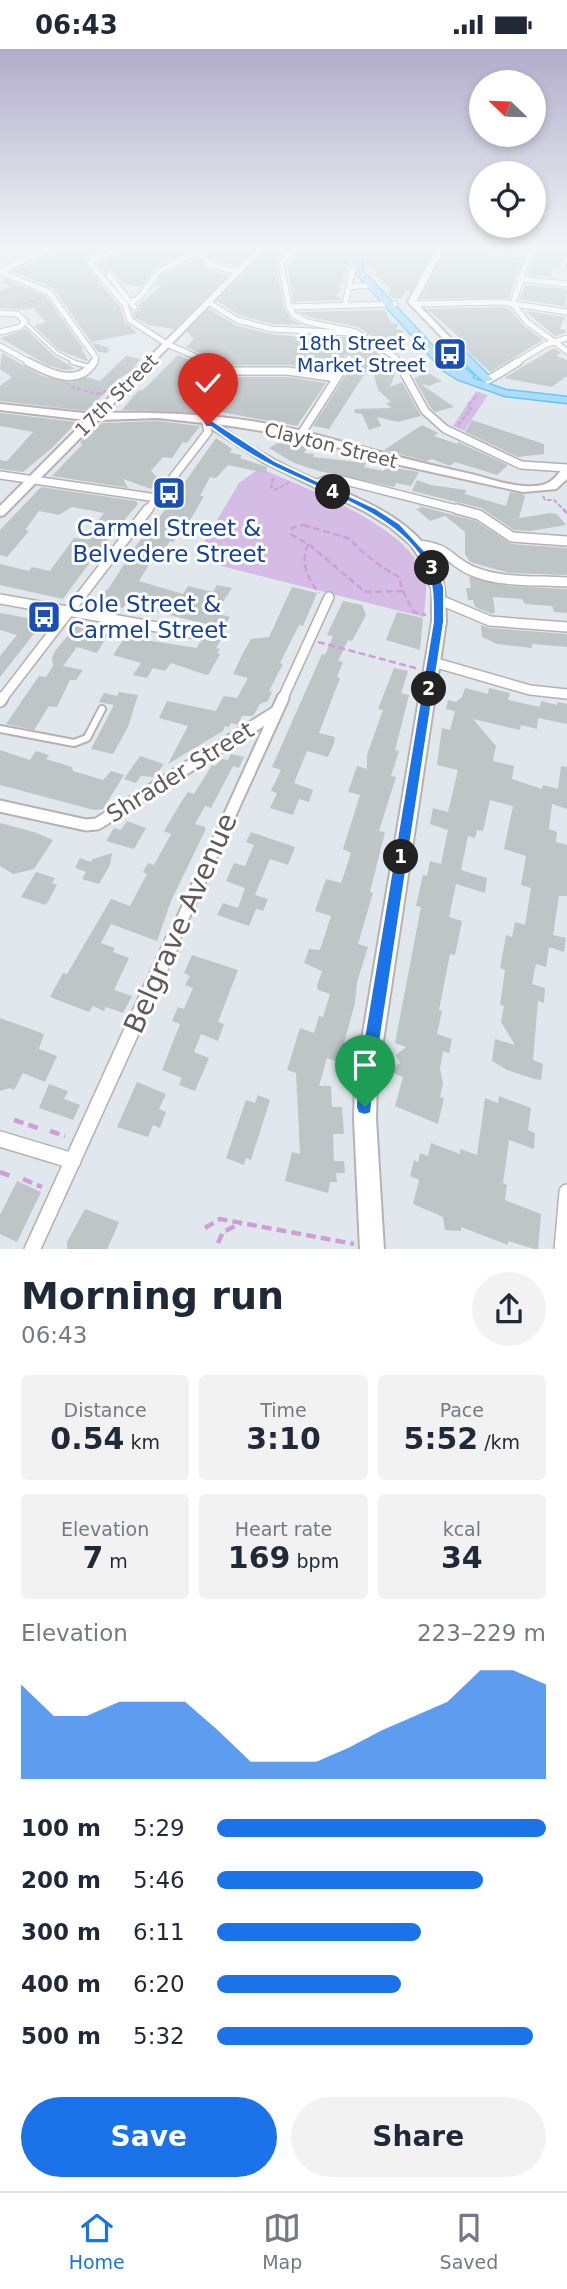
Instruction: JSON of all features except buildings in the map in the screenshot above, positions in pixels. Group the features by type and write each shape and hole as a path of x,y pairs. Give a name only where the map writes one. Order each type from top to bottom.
{"main road":[{"name":"17th Street","path":"0,513 93,417 104,400 167,344 207,303"},
{"path":"391,304 465,374 503,392"},
{"path":"391,304 447,368 466,380 503,392 567,400"},
{"path":"413,305 488,380"},
{"path":"457,365 458,351"},
{"path":"457,365 488,380 527,390 567,394"},
{"path":"104,400 119,413 132,416"},
{"name":"Clayton Street","path":"0,407 93,417 205,419 301,434 412,465 514,488 539,490"},
{"path":"205,419 227,436 298,476 386,518 417,545 432,567 440,600 426,666 366,1081 365,1119 372,1249"},
{"path":"539,490 557,484 567,469"}],"street":[{"path":"0,346 60,377 79,376 95,361 95,355 57,303"},
{"path":"124,303 130,320 167,344 232,372 288,371 336,378"},
{"path":"132,303 135,322"},
{"path":"210,303 237,320 271,329 343,335 356,332"},
{"path":"289,303 300,319 356,332 398,361 425,411 445,429 521,465 567,469"},
{"path":"289,307 391,304"},
{"path":"413,305 513,304 567,312"},
{"path":"513,304 527,322 567,351"},
{"path":"0,313 17,314 25,323 1,333"},
{"path":"488,380 552,342 567,338"},
{"path":"301,434 349,358"},
{"path":"0,701 207,433 208,425 205,419"},
{"path":"0,475 157,498"},
{"path":"316,484 327,479 342,480 479,515 508,537 567,541"},
{"path":"417,545 445,548 461,565 475,572 567,582"},
{"name":"Belgrave Avenue","path":"32,1249 276,712 324,595"},
{"path":"0,599 201,635"},
{"path":"440,600 489,621 567,627"},
{"path":"426,666 530,690 567,694"},
{"name":"Shrader Street","path":"0,806 86,825 97,824 276,712"},
{"path":"0,1139 73,1161"},
{"path":"562,1249 567,1192"}],"lane":[{"path":"25,323 32,326 61,355 77,365 90,367"},
{"path":"0,729 74,743 87,738 102,709"}],"path":[{"path":"14,309 24,303"},
{"path":"67,386 97,394 101,390 105,391 104,400"},
{"path":"445,429 457,426 464,419 471,409 468,405 478,395"},
{"path":"273,478 271,487 275,490 298,476"},
{"path":"539,490 545,500 554,500 567,513"},
{"path":"402,591 386,589 365,592 307,544 290,534 292,528 303,525 351,539 355,547 371,556 384,571 399,577 402,591 414,612 426,615"},
{"path":"307,544 303,563 310,584 324,595"},
{"path":"317,642 426,666"},
{"path":"14,1120 38,1128"},
{"path":"50,1131 65,1136"},
{"path":"0,1172 10,1175"},
{"path":"23,1179 42,1187"},
{"path":"205,1228 219,1219 372,1249"},
{"path":"218,1243 223,1232 241,1223"}],"shaded area":[{"path":"476,391 488,395 464,431 453,426"},
{"path":"260,468 355,511 400,542 416,560 425,579 424,617 194,559 239,483"}],"place":[{"name":"18th Street & Market Street","path":"450,354"},
{"name":"Carmel Street & Belvedere Street","path":"169,493"},
{"name":"Cole Street & Carmel Street","path":"44,617"}],"route":[{"path":"208,425 205,419 227,436 272,463 372,510 397,526 429,561 439,587 439,622 366,1081 365,1107"}]}
